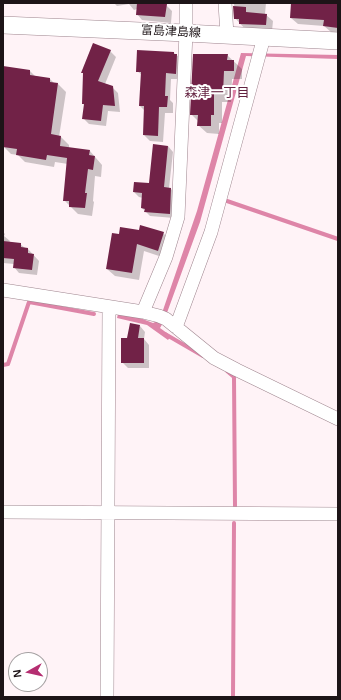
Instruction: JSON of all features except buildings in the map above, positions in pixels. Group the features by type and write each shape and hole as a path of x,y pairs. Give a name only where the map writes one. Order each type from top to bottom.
{"main road":[{"name":"富島津島線","path":"3,25 227,35 260,49 338,41"}],"street":[{"path":"142,312 166,258 178,217 186,3"},
{"path":"226,3 227,35"},
{"path":"167,321 211,232 260,49"},
{"path":"3,290 142,312 167,321 214,358 338,419"},
{"path":"107,697 109,307"},
{"path":"3,512 338,514"}],"shaded area":[{"path":"241,53 338,55 338,59 246,56 200,222 164,321 160,328 171,336 168,340 147,325 117,318 118,314 140,318 153,323 159,320 197,211"}],"waterway":[{"path":"227,201 338,239"},
{"path":"3,365 8,364 29,302 94,314"},
{"path":"165,334 203,356"},
{"path":"227,371 234,377 235,507"},
{"path":"233,697 234,523"}],"district":[{"name":"森津一丁目","path":"217,93"}]}
